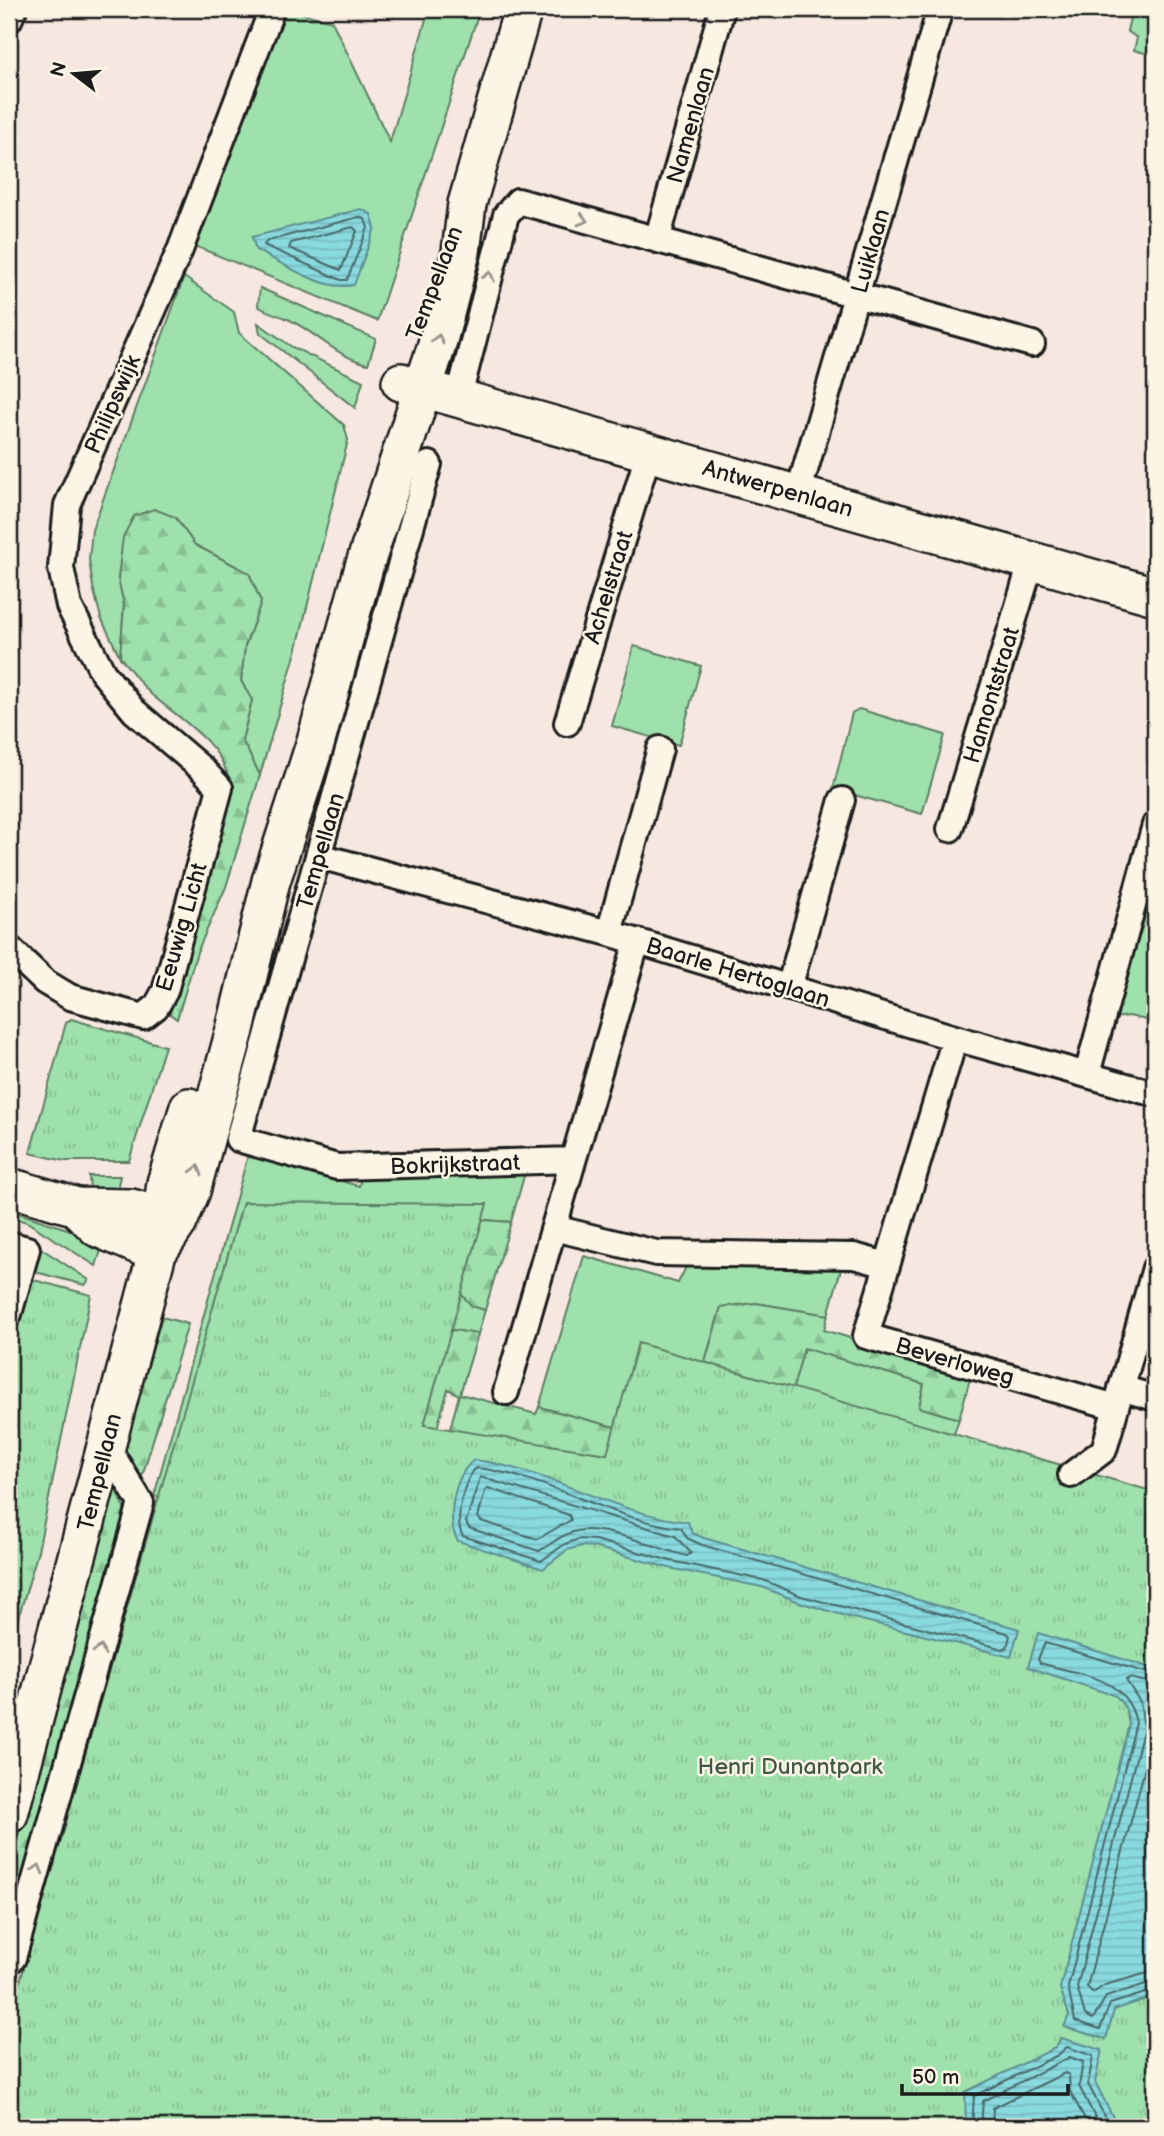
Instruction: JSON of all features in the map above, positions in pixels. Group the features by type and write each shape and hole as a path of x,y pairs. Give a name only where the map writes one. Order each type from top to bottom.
{"main road":[{"name":"Tempellaan","path":"9,1814 95,1494 105,1443 158,1253 169,1219 191,1191 235,1030 271,881 316,741 412,384 461,252 467,204 523,9"},
{"name":"Antwerpenlaan","path":"412,384 462,381 649,451 1155,596"},
{"path":"9,1187 77,1208 131,1208 169,1219"},
{"path":"77,1208 98,1228 158,1253"},
{"name":"Tempellaan","path":"9,1778 40,1692"}],"street":[{"path":"9,20 14,9"},
{"name":"Philipswijk","path":"202,769 134,711 103,673 69,606 61,568 67,505 180,250 272,9"},
{"name":"Namenlaan","path":"657,240 722,9"},
{"name":"Luiklaan","path":"798,494 940,9"},
{"name":"Tempellaan","path":"462,381 506,215 517,201 657,240"},
{"path":"657,240 1031,344"},
{"name":"Achelstraat","path":"567,723 649,451"},
{"name":"Tempellaan","path":"337,1167 239,1139 429,464"},
{"name":"Hamontstraat","path":"950,830 1032,561"},
{"path":"609,933 660,749"},
{"name":"Eeuwig Licht","path":"9,948 45,982 69,997 143,1017 156,1007 165,992 219,788 202,769"},
{"path":"789,988 842,800"},
{"path":"1087,1074 1155,825"},
{"name":"Baarle Hertoglaan","path":"319,856 609,933 955,1038 1155,1094"},
{"path":"506,1392 637,941"},
{"name":"Beverloweg","path":"955,1038 866,1336 1118,1397 1155,1398"},
{"name":"Bokrijkstraat","path":"337,1167 573,1160"},
{"path":"554,1228 656,1253 854,1256 887,1265"},
{"path":"9,1314 18,1246"},
{"path":"1071,1475 1104,1450 1155,1268"},
{"path":"9,1962 141,1503 105,1443"}],"green space":[{"path":"284,9 332,21 390,142 429,9 480,9 377,321 190,244 246,114"},
{"path":"1132,9 1155,9 1155,43 1151,42 1148,54 1134,50 1137,38 1127,31"},
{"path":"184,277 234,312 239,333 344,425 348,440 297,648 260,775 242,740 252,700 241,681 245,646 261,602 249,573 195,545 175,517 118,578 124,605 120,657 101,618 93,587 89,560 92,530"},
{"path":"260,288 376,339 368,364 346,356 288,319 258,306"},
{"path":"258,323 292,347 363,381 355,408 260,333"},
{"path":"154,509 175,517 195,545 249,573 261,602 245,646 241,681 252,700 242,740 260,775 226,887 197,952 177,1019 170,1014 230,783 219,756 209,744 152,695 120,657 124,605 118,578 123,537 134,516"},
{"path":"634,646 701,666 679,745 612,726"},
{"path":"859,709 945,735 922,814 833,789 852,713"},
{"path":"1155,882 1155,1022 1129,1016 1114,1018"},
{"path":"71,1019 165,1046 129,1161 65,1161 30,1153 66,1023"},
{"path":"248,1155 359,1186 364,1164 526,1169 511,1222 470,1219 287,1536 154,1496"},
{"path":"89,1176 120,1176 115,1199 90,1190"},
{"name":"Henri Dunantpark","path":"243,1202 487,1204 424,1425 607,1454 638,1343 1155,1492 1155,2127 9,2127 9,2020"},
{"path":"9,1210 104,1241 96,1266 27,1222 9,1217"},
{"path":"470,1219 511,1222 485,1310 472,1306 461,1294 439,1338 453,1330 478,1334 460,1394 536,1414 539,1407 633,1432 687,1425 721,1307 756,1303 828,1315 824,1330 971,1375 959,1419 919,1407 924,1384 804,1348 786,1414 686,1463 447,1440 459,1395 448,1389 397,1572 228,1314"},
{"path":"36,1245 89,1280 85,1285 28,1270"},
{"path":"584,1256 678,1283 688,1263 843,1262 828,1315 756,1303 721,1307 686,1425 633,1432 539,1407"},
{"path":"425,1258 476,1307 485,1310 478,1334 453,1330 439,1338"},
{"path":"26,1278 91,1295 38,1551 9,1650 9,1339"},
{"path":"162,1317 188,1324 140,1483 121,1458"},
{"path":"804,1348 924,1384 919,1407 959,1419 954,1434 908,1422 785,1414"},
{"path":"114,1486 130,1521 9,1952 9,1854"}],"water":[{"path":"361,209 371,214 375,228 354,285 342,286 317,281 256,250 252,237"},
{"path":"474,1460 528,1472 634,1510 688,1522 692,1533 704,1538 1019,1629 1011,1657 849,1617 799,1602 762,1587 669,1568 594,1547 581,1546 567,1550 543,1569 458,1541 452,1522 454,1499 461,1476"},
{"path":"1038,1633 1155,1669 1155,1996 1114,2010 1106,2039 1064,2027 1069,2015 1060,1988 1129,1724 1125,1707 1116,1696 1028,1667"},
{"path":"1061,2038 1102,2050 1095,2082 1118,2127 966,2127 965,2092 1055,2048"}]}
